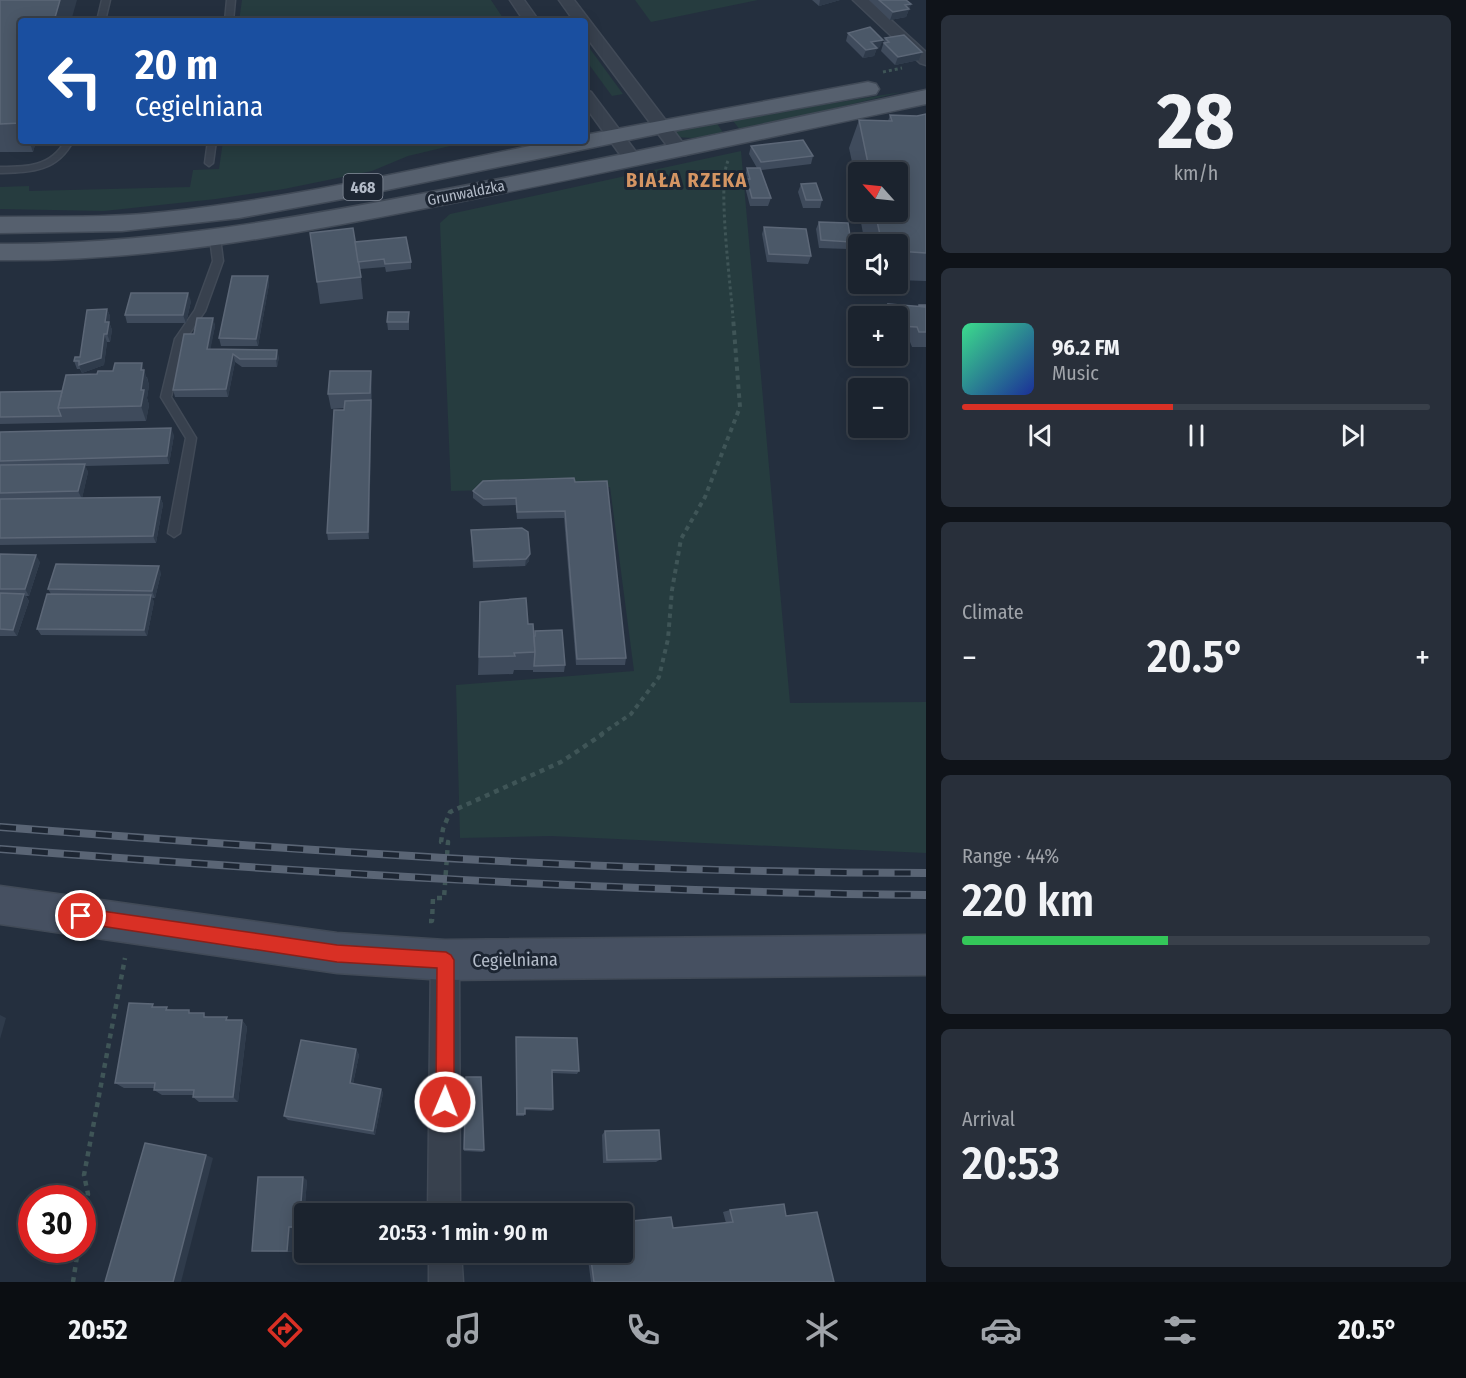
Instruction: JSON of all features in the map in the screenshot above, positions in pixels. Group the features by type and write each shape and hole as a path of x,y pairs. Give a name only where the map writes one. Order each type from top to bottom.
{"main road":[{"name":"Grunwaldzka","path":"588,141 926,78"},
{"name":"Grunwaldzka","path":"0,252 105,251 215,238 320,221 680,151 926,97"},
{"name":"Grunwaldzka","path":"0,225 109,224 216,213 306,198 571,144"}],"street":[{"path":"517,0 530,18"},
{"path":"566,0 580,18"},
{"path":"860,0 926,60"},
{"path":"588,29 680,151"},
{"path":"588,98 633,160"},
{"name":"Cegielniana","path":"0,906 60,912 337,954 446,960 926,955"},
{"path":"444,1203 446,960"},
{"path":"445,1263 446,1282"}],"lane":[{"path":"102,18 106,0"},
{"path":"229,18 231,0"},
{"path":"0,170 38,168 54,162 65,151 68,144"},
{"path":"209,163 212,144"},
{"path":"174,533 190,438 166,397 180,339 201,312 218,261 215,238"}],"path":[{"path":"422,921 432,921 433,898 444,898 448,842 441,842 450,812 561,762 631,714 659,677 668,639 672,590 681,539 705,497 740,407 724,200 725,166 730,154"},
{"path":"86,1185 84,1175 127,948"},
{"path":"73,1282 76,1263"}],"green space":[{"path":"242,0 491,0 503,18 239,18"},
{"path":"635,0 758,0 651,22"},
{"path":"588,46 623,94 612,96 588,63"},
{"path":"902,92 741,131 733,121 734,119"},
{"path":"716,122 724,134 692,138 675,137 671,131"},
{"path":"223,144 458,144 408,156 372,171 284,189 216,199 104,211 0,209 0,187 29,186 29,191 190,187 193,170 219,169"},
{"path":"741,151 790,703 926,702 926,853 551,836 460,838 456,685 634,671 610,487 451,491 440,223 450,214"}],"building":[{"path":"0,0 60,0 55,18 18,18 18,123 0,124"},
{"path":"879,0 906,0 911,4 905,5 909,9 893,12"},
{"path":"870,27 883,40 871,42 877,48 866,50 848,33"},
{"path":"904,35 922,52 898,57 884,43 889,42 885,38"},
{"path":"926,114 926,253 908,252 908,234 880,234 877,222 908,222 908,162 868,162 859,120 892,121 890,115"},
{"path":"803,140 813,156 761,162 751,146"},
{"path":"747,168 760,168 771,198 752,198 747,179 750,179"},
{"path":"816,183 822,200 806,200 801,184"},
{"path":"819,222 848,223 848,242 821,240"},
{"path":"764,227 806,229 811,256 769,254"},
{"path":"353,228 361,277 317,282 310,233"},
{"path":"406,237 411,262 385,264 384,259 358,262 355,242"},
{"path":"232,276 268,276 256,339 219,338"},
{"path":"131,293 188,293 183,315 125,315"},
{"path":"888,304 926,307 926,332 919,332 917,327 908,327 908,306 888,306"},
{"path":"107,309 105,322 109,322 107,334 104,334 101,358 79,365 79,361 74,361 75,357 80,357 87,310"},
{"path":"388,312 409,312 408,322 387,322"},
{"path":"197,318 213,318 207,349 277,350 276,359 240,359 233,354 226,389 173,390 184,334 194,334"},
{"path":"115,363 142,363 141,370 144,370 141,390 144,390 141,406 58,408 66,375 113,371"},
{"path":"330,371 371,371 370,393 328,394"},
{"path":"62,391 58,408 61,416 0,417 0,392"},
{"path":"371,400 368,532 327,533 334,410 344,410 345,401"},
{"path":"171,428 167,456 0,461 0,432"},
{"path":"85,464 78,491 0,493 0,465"},
{"path":"574,478 575,482 607,481 626,658 577,659 565,511 517,512 516,498 484,499 473,491 483,481"},
{"path":"160,497 153,536 0,538 0,499"},
{"path":"522,528 528,532 530,554 526,559 474,561 471,530"},
{"path":"0,554 36,555 25,589 0,589"},
{"path":"56,564 159,566 152,591 48,589"},
{"path":"0,593 24,594 13,630 0,629"},
{"path":"47,594 151,595 144,630 37,629"},
{"path":"526,598 528,624 533,624 535,652 514,653 515,656 479,657 480,602"},
{"path":"562,630 565,665 534,666 535,631"},
{"path":"129,1003 153,1004 152,1007 167,1007 166,1010 189,1010 189,1013 204,1013 204,1017 227,1017 226,1020 242,1020 233,1097 193,1097 194,1090 154,1090 155,1083 115,1083"},
{"path":"516,1037 577,1038 579,1071 552,1070 553,1109 525,1108 525,1114 517,1114"},
{"path":"301,1040 356,1049 350,1083 381,1089 373,1131 284,1116"},
{"path":"466,1077 481,1077 484,1150 464,1149"},
{"path":"659,1130 661,1159 607,1160 605,1131"},
{"path":"145,1143 206,1155 173,1282 105,1282"},
{"path":"258,1177 303,1177 301,1203 294,1203 294,1227 289,1227 287,1251 252,1251"},
{"path":"784,1204 786,1216 817,1212 834,1282 594,1282 591,1263 633,1263 633,1221 671,1217 673,1228 733,1222 730,1210"}],"railway":[{"path":"0,827 347,852 578,865 926,873"},
{"path":"0,849 463,880 694,890 926,895"}],"district":[{"name":"BIAŁA RZEKA","path":"687,180"}],"route":[{"path":"81,916 337,954 446,960 445,1102"}]}
